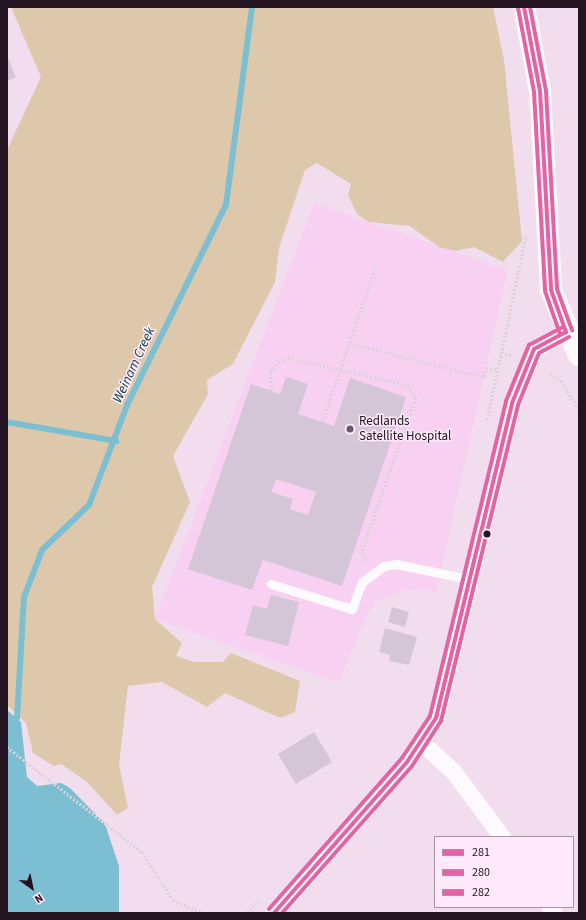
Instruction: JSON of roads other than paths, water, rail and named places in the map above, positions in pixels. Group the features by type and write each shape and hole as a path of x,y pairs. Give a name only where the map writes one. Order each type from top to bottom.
{"street":[{"path":"524,7 540,92 551,290 566,332 579,356"},
{"path":"274,913 421,742 436,718 512,403 526,362 534,349 566,332"},
{"path":"421,742 453,772 501,836"}],"lane":[{"path":"271,584 352,609 362,582 373,572 396,564 469,579"}],"water":[{"path":"7,710 21,722 27,777 37,786 61,783 70,788 105,824 119,866 119,913 7,913"}],"waterway":[{"name":"Weinam Creek","path":"17,718 24,597 42,550 89,505 128,403 226,205 252,7"},
{"path":"7,422 116,441"}],"place":[{"name":"Redlands Satellite Hospital","path":"350,429"}]}
